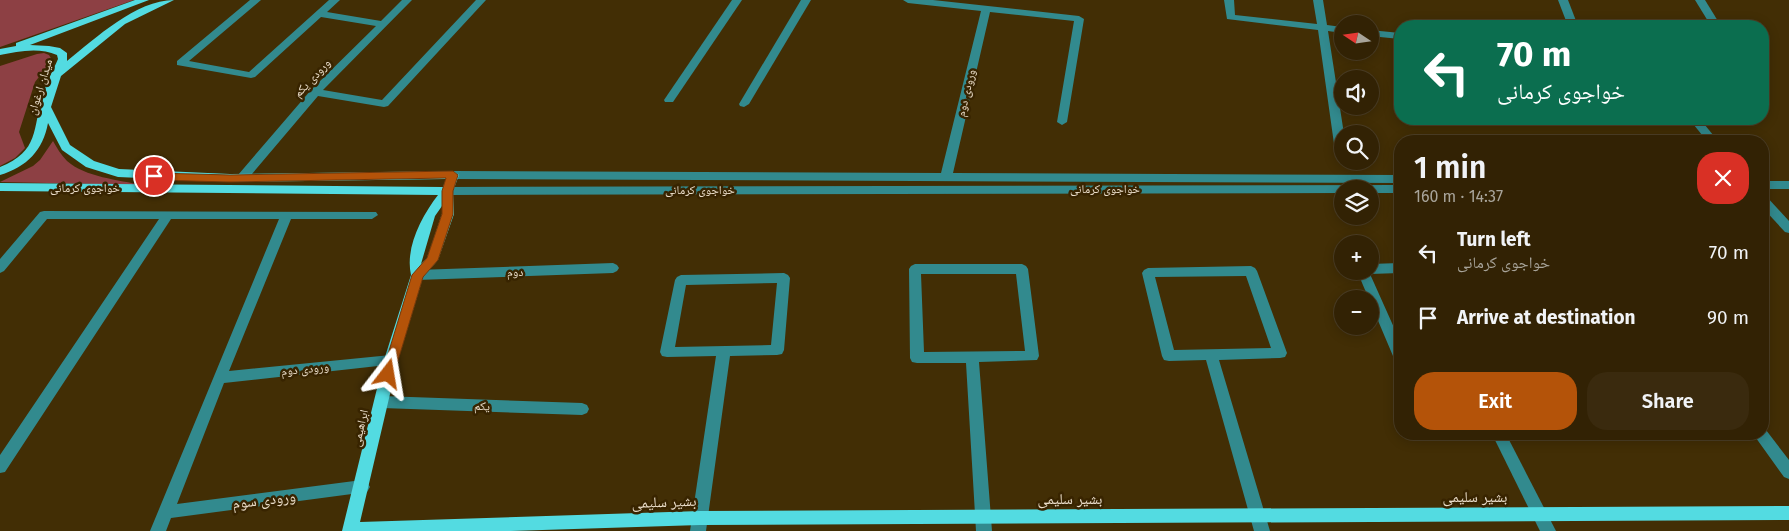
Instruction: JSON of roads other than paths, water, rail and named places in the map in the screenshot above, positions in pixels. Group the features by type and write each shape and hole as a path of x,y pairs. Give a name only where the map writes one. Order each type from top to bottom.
{"main road":[{"path":"2,51 144,0"},
{"path":"57,74 116,26 169,0"},
{"name":"میدان ارغوان","path":"0,171 16,165 35,148 52,84 63,59 62,53 58,50 33,48 2,51"},
{"name":"خواجوی کرمانی","path":"46,108 66,147 79,158 104,170 137,176 242,178 453,175"},
{"name":"ابراهیمی","path":"417,275 414,261 429,215 447,191 453,175"},
{"name":"خواجوی کرمانی","path":"0,187 447,191"},
{"name":"ابراهیمی","path":"350,530 362,488 391,360 417,275 432,260 448,214 447,191"},
{"name":"بشیر سلیمی","path":"350,530 699,525 984,524 1258,516 1789,513"}],"street":[{"path":"256,0 181,63 251,75 335,0"},
{"name":"ورودی یکم","path":"242,178 315,92 407,0"},
{"path":"315,92 384,104 481,0"},
{"path":"669,100 737,0"},
{"path":"744,104 806,0"},
{"path":"908,0 1079,19 1062,122"},
{"path":"1229,0 1230,17 1334,29"},
{"path":"1318,0 1337,125"},
{"path":"1563,0 1571,20"},
{"path":"1700,0 1712,20"},
{"name":"ورودی دوم","path":"946,177 986,9"},
{"path":"319,14 382,24"},
{"path":"1379,34 1394,35"},
{"path":"1699,125 1708,135"},
{"name":"خواجوی کرمانی","path":"453,175 946,177 1334,184"},
{"name":"خواجوی کرمانی","path":"1379,181 1394,180"},
{"name":"خواجوی کرمانی","path":"447,191 1334,184"},
{"path":"1769,185 1789,185"},
{"name":"خواجوی کرمانی","path":"1379,187 1394,188"},
{"path":"1769,207 1789,229"},
{"path":"0,268 44,215 372,215"},
{"path":"0,467 168,215"},
{"path":"158,531 286,216"},
{"name":"دوم","path":"417,275 613,268"},
{"path":"1379,269 1394,268"},
{"path":"1022,269 1032,356 972,357 917,358 916,270 1022,269"},
{"path":"1251,271 1280,353 1211,355 1169,356 1148,273 1251,271"},
{"path":"784,278 777,350 724,351 667,352 681,280 784,278"},
{"path":"1367,280 1394,342"},
{"path":"699,525 724,351"},
{"path":"1211,355 1262,531"},
{"path":"972,357 984,524"},
{"name":"ورودی دوم","path":"219,378 391,360"},
{"name":"یکم","path":"382,402 582,409"},
{"path":"1502,440 1548,531"},
{"path":"1765,440 1789,472"},
{"name":"ورودی سوم","path":"166,512 362,488"}]}
